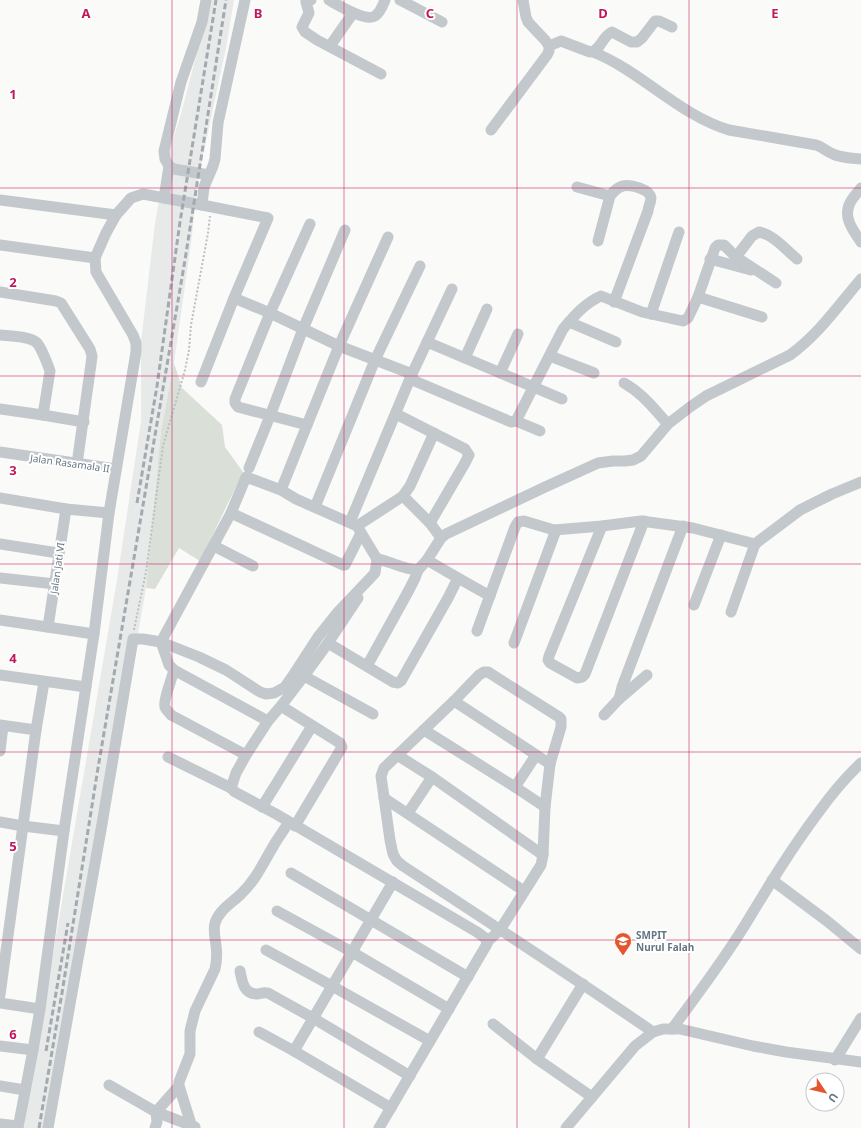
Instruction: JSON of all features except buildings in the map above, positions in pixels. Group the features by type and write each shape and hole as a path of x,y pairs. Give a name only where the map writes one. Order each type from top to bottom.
{"street":[{"path":"206,0 202,22 179,87 164,151 165,159 169,166 174,169 209,175"},
{"path":"205,204 204,187 215,159 218,123 245,0"},
{"path":"329,0 353,13 370,18 378,14 385,0"},
{"path":"400,0 442,22"},
{"path":"491,130 549,51 549,46 545,40 528,22 523,0"},
{"path":"307,1 309,13 302,29 305,32 381,74"},
{"path":"330,46 353,13"},
{"path":"593,52 608,34 612,32 631,42 637,42 655,21 659,20 672,27"},
{"path":"549,46 561,41 603,56 624,68 690,112 729,130 816,145 838,156 861,159"},
{"path":"164,194 169,166"},
{"path":"598,241 610,196 615,191 622,186 628,185 636,186 650,195 651,198 648,211 614,302"},
{"path":"577,187 610,196"},
{"path":"861,188 851,201 847,211 848,220 861,242"},
{"path":"0,1124 18,1127 33,1050 94,634 109,513 136,352 136,343 133,335 96,272 95,258 116,215 131,198 138,195 164,194 268,218 234,298 201,382"},
{"path":"0,200 116,215"},
{"path":"307,425 238,407 235,403 235,399 270,313 310,224"},
{"path":"249,468 303,329 345,230"},
{"path":"651,314 679,232"},
{"path":"736,257 752,236 759,232 766,233 797,259"},
{"path":"282,490 339,346 388,237"},
{"path":"0,245 95,258"},
{"path":"516,421 563,329 592,300 601,296 642,312 683,320 688,318 698,296 710,260 715,248 718,245 724,246 736,257 776,283"},
{"path":"710,260 759,272"},
{"path":"315,507 375,360 420,266"},
{"path":"367,666 409,590 418,570 427,560 441,538 598,463 633,460 641,456 668,424 706,396 790,355 803,346 817,332 861,278"},
{"path":"231,513 345,565 356,527 396,414 411,377 452,289"},
{"path":"0,292 61,303 92,352 92,364 77,464"},
{"path":"698,296 762,317"},
{"path":"234,298 511,422 516,421 540,431"},
{"path":"465,358 487,309"},
{"path":"569,322 616,342"},
{"path":"500,373 518,334"},
{"path":"0,335 27,338 37,343 50,371 43,415"},
{"path":"427,342 562,399"},
{"path":"550,356 594,374"},
{"path":"624,383 634,388 643,396 668,424"},
{"path":"0,409 84,422"},
{"path":"396,414 465,450 469,455 430,523"},
{"path":"356,527 403,496 410,486 434,433"},
{"name":"Jalan Rasamala II","path":"0,452 116,469"},
{"path":"231,788 236,773 268,721 282,706 328,643 375,573 377,559 356,527 296,499 282,490 246,477 231,513 214,546 161,642 168,665 174,670 268,721"},
{"path":"731,612 755,544 800,510 861,482"},
{"path":"403,496 430,523 441,538"},
{"path":"0,498 66,509 109,513"},
{"name":"Jalan Jati VI","path":"48,627 58,553 66,509"},
{"path":"477,631 518,522 524,521 556,530 644,521 693,528 755,544"},
{"path":"602,526 548,660 550,663 577,678 582,677 585,674 644,521"},
{"path":"619,699 622,687 683,526"},
{"path":"514,643 556,530"},
{"path":"694,605 721,535"},
{"path":"0,544 58,553"},
{"path":"214,546 253,566"},
{"path":"377,559 405,569 418,570"},
{"path":"427,560 490,596"},
{"path":"48,1128 133,639 161,642 200,657 226,670 260,692 274,694 285,687 318,637 338,612 375,573"},
{"path":"0,578 54,584"},
{"path":"328,643 393,682 398,683 401,681 458,578"},
{"path":"0,620 94,634"},
{"path":"174,670 165,702 166,708 171,715 246,755"},
{"path":"378,1128 410,1076 487,942 500,930 540,865 543,855 544,807 550,764 562,719 488,672 484,672 479,674 454,701 382,771 381,776 393,854 397,861 500,930 583,984 652,1032"},
{"path":"0,675 86,687"},
{"path":"604,715 619,699 647,675"},
{"path":"304,676 373,714"},
{"path":"0,995 36,730 44,682"},
{"path":"454,701 550,764"},
{"path":"156,1123 179,1086 180,1079 190,1054 190,1031 195,1011 215,969 217,962 214,925 224,908 245,890 257,875 277,840 292,824 342,746 340,743 282,706"},
{"path":"0,751 2,725 36,730"},
{"path":"262,807 312,726"},
{"path":"424,730 544,807"},
{"path":"397,755 432,777 543,855"},
{"path":"514,787 536,755"},
{"path":"168,757 231,788 235,792 393,882 477,932 485,938 487,942"},
{"path":"672,1029 731,947 772,880 810,824 852,770 861,763"},
{"path":"408,813 432,777"},
{"path":"384,798 524,891"},
{"path":"0,822 64,831"},
{"path":"291,873 468,977"},
{"path":"772,880 827,921 861,949"},
{"path":"294,1051 393,882"},
{"path":"277,911 352,952 449,1009"},
{"path":"266,950 430,1041"},
{"path":"240,971 242,982 246,990 259,994 264,992 268,993 410,1076"},
{"path":"537,1059 583,984"},
{"path":"0,1003 40,1009"},
{"path":"835,1060 861,1018"},
{"path":"493,1024 537,1059 592,1097"},
{"path":"566,1128 635,1046 652,1032 662,1029 680,1029 753,1046 835,1060 861,1062"},
{"path":"260,1032 391,1108"},
{"path":"0,1046 33,1050"},
{"path":"109,1085 156,1123 194,1126 179,1086"},
{"path":"0,1086 25,1090"}],"path":[{"path":"133,639 146,572 163,446 189,350 191,325 208,233 205,204"}],"shaded area":[{"path":"207,0 234,0 226,48 197,184 192,236 174,363 161,431 146,588 53,1128 24,1128 117,580 141,421 141,342 155,223 167,158 181,114 199,45"},
{"path":"174,363 182,388 222,425 225,447 243,472 200,561 179,548 155,589 146,588 161,431"}],"railway":[{"path":"137,503 157,386 180,222 216,0"},
{"path":"39,1128 98,768 185,260 226,0"},
{"path":"46,1051 68,923"}],"place":[{"name":"SMPIT Nurul Falah","path":"623,956"}]}
